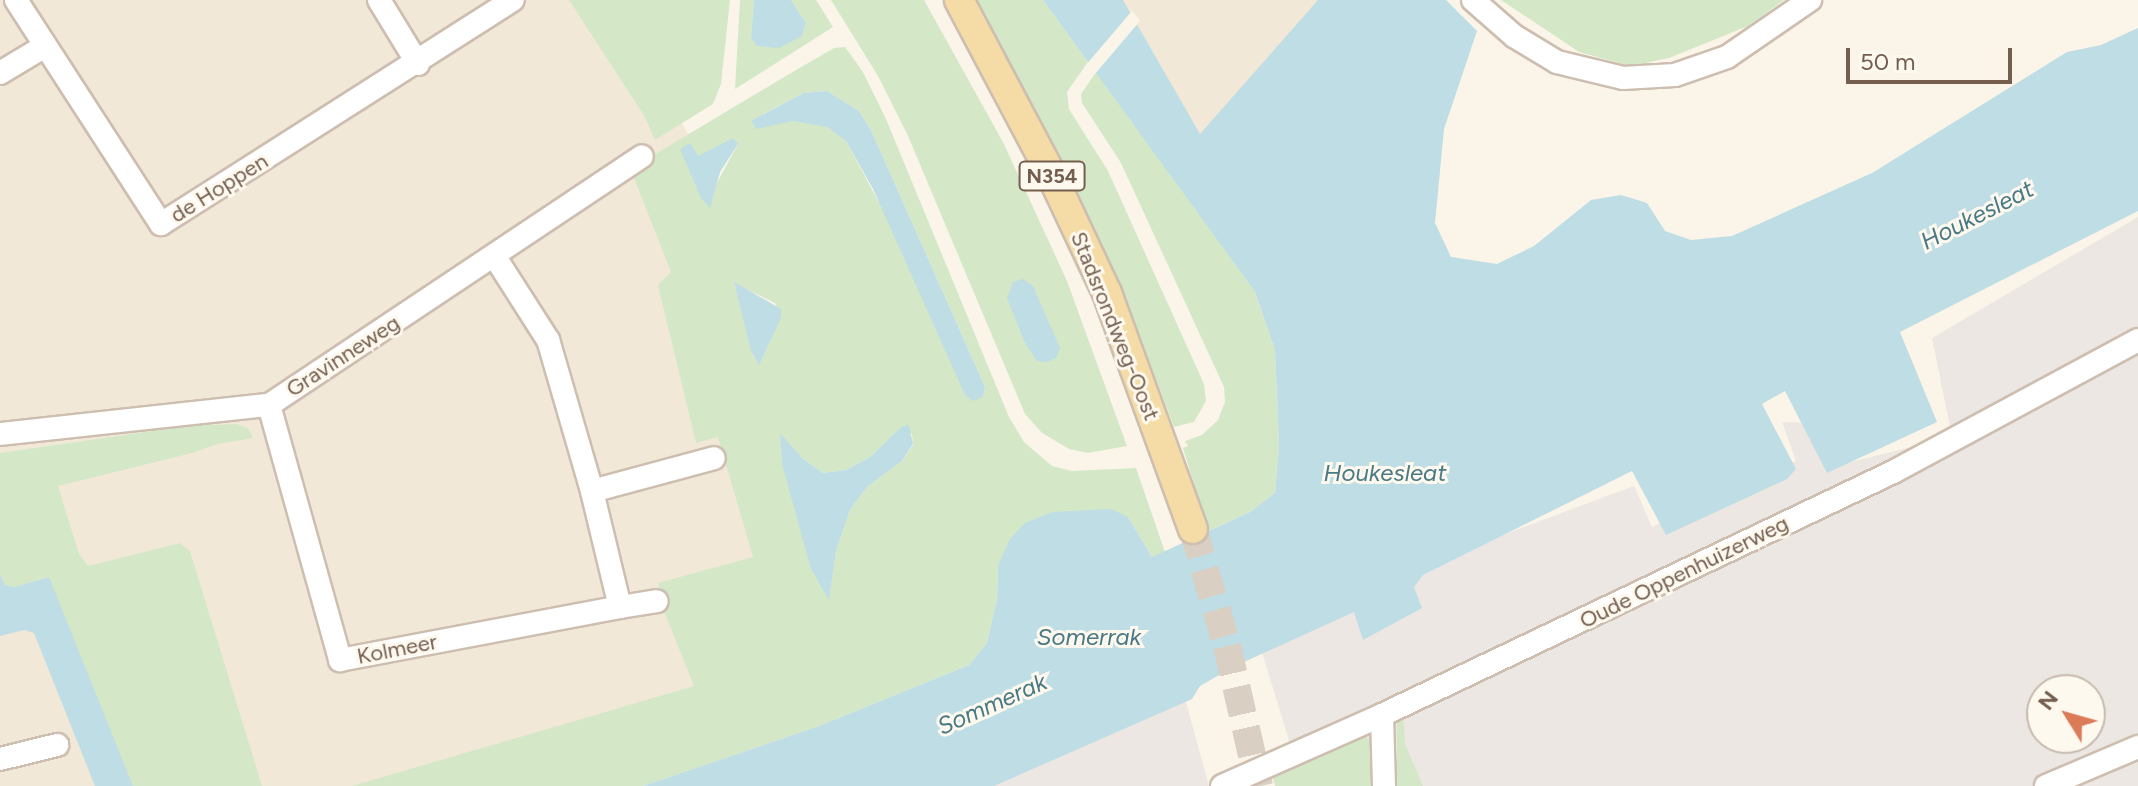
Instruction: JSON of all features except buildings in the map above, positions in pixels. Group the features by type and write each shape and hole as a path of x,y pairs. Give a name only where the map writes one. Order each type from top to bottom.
{"main road":[{"name":"Stadsrondweg-Oost","path":"959,0 1051,174 1107,293 1193,529"}],"street":[{"name":"de Hoppen","path":"16,0 161,224 418,64 513,0"},
{"path":"379,0 418,64"},
{"path":"1473,0 1514,36 1557,62 1623,78 1675,75 1727,57 1810,0"},
{"path":"0,73 45,46"},
{"name":"Gravinneweg","path":"0,434 269,405 642,156"},
{"path":"495,257 548,340 592,491 620,607"},
{"name":"Oude Oppenhuizerweg","path":"1222,786 1382,715 1893,472 2138,340"},
{"name":"Kolmeer","path":"269,405 340,660 657,601"},
{"path":"592,491 714,458"},
{"path":"1382,715 1384,786"},
{"path":"0,759 57,745"},
{"path":"2046,786 2138,747"}],"shaded area":[{"path":"0,0 615,0 634,30 728,212 862,647 461,786 0,786"},
{"path":"1110,0 1360,0 1211,170"},
{"path":"2138,217 2138,786 1303,786 1259,643 1411,569 1634,486 1652,527 1796,461 1782,422 1816,423 1834,466 1952,437 1932,338"},
{"path":"1181,684 1209,786 952,786"}],"green space":[{"path":"569,0 730,0 721,84 713,104 655,140 645,117"},
{"path":"740,0 754,0 751,38 802,36 806,23 791,0 816,0 833,27 735,89"},
{"path":"831,0 924,0 1004,144 1067,281 1127,446 1088,453 1069,449 1042,433 1025,414 908,136 878,76"},
{"path":"973,0 1043,0 1088,62 1067,92 1069,109 1108,171 1204,384 1206,401 1194,422 1174,427 1143,345 1054,149"},
{"path":"1501,0 1784,0 1748,26 1669,58 1630,66 1579,52"},
{"path":"845,47 863,72 886,119 1009,417 1024,442 1052,466 1072,471 1136,468 1165,552 1152,557 1128,517 998,565 997,599 987,643 969,665 819,726 643,786 352,786 694,686 662,606 658,583 753,557 718,437 696,443 658,285 671,272 634,178 649,168 647,159 834,48","holes":["827,91 859,111 871,130 985,387 983,397 846,141 828,127 763,114 803,93","690,143 697,156 738,144 712,192","734,283 775,303 781,318 754,359","901,427 912,434 913,445 902,461 867,487 850,510 836,551 829,599 780,435 802,458 823,473 846,470 870,457"]},
{"path":"1096,72 1255,292 1275,350 1279,446 1275,493 1250,512 1208,531 1183,448 1188,446 1185,441 1202,435 1218,420 1225,402 1224,387 1121,163 1082,103 1081,94"},
{"path":"236,424 248,428 253,438 217,444 58,486 79,554 88,566 180,543 190,551 262,786 133,786 48,577 14,587 5,585 0,574 0,453 187,426"},
{"path":"1403,711 1405,744 1423,786 1397,786 1397,720"},
{"path":"1354,733 1366,737 1373,746 1375,786 1275,786 1271,771"}],"water":[{"path":"754,0 791,0 806,23 802,36 779,48 757,46 751,38"},
{"path":"1043,0 1123,0 1200,134 1318,0 1446,0 1477,31 1444,129 1435,223 1451,257 1497,264 1534,246 1591,200 1621,195 1647,203 1665,231 1691,240 1732,236 1872,173 2067,52 2101,45 2138,28 2138,211 1900,332 1937,422 1827,473 1785,391 1762,404 1796,469 1787,479 1666,535 1632,471 1423,575 1414,587 1422,608 1363,640 1354,612 1233,667 1200,686 1192,699 994,786 643,786 819,726 969,665 987,643 997,599 998,565 1010,539 1025,523 1052,512 1111,509 1128,517 1152,557 1250,512 1275,493 1279,446 1275,350 1255,292"},
{"path":"827,91 859,111 871,130 985,387 983,397 973,401 965,395 873,189 846,141 827,127 793,121 756,129 751,121 803,93"},
{"path":"733,138 738,144 720,172 710,208 701,198 680,149 690,143 698,156"},
{"path":"1023,279 1033,286 1060,348 1056,358 1047,362 1037,361 1025,343 1007,298 1013,282"},
{"path":"734,282 781,309 781,318 759,365 751,351"},
{"path":"909,425 913,444 902,461 867,487 850,510 836,551 829,600 811,569 782,464 780,433 802,458 823,473 846,470 870,457 901,427"},
{"path":"0,574 5,585 14,587 49,577 133,786 95,786 34,633 24,630 0,636"}],"pier":[{"path":"1132,11 1140,21 1095,74 1085,66"}],"tunnel":[{"path":"1193,529 1227,646 1259,786"}],"water label":[{"name":"Houkesleat","path":"1977,215"},
{"name":"Houkesleat","path":"1385,473"},
{"name":"Somerrak","path":"1089,637"},
{"name":"Sommerak","path":"992,704"}]}
